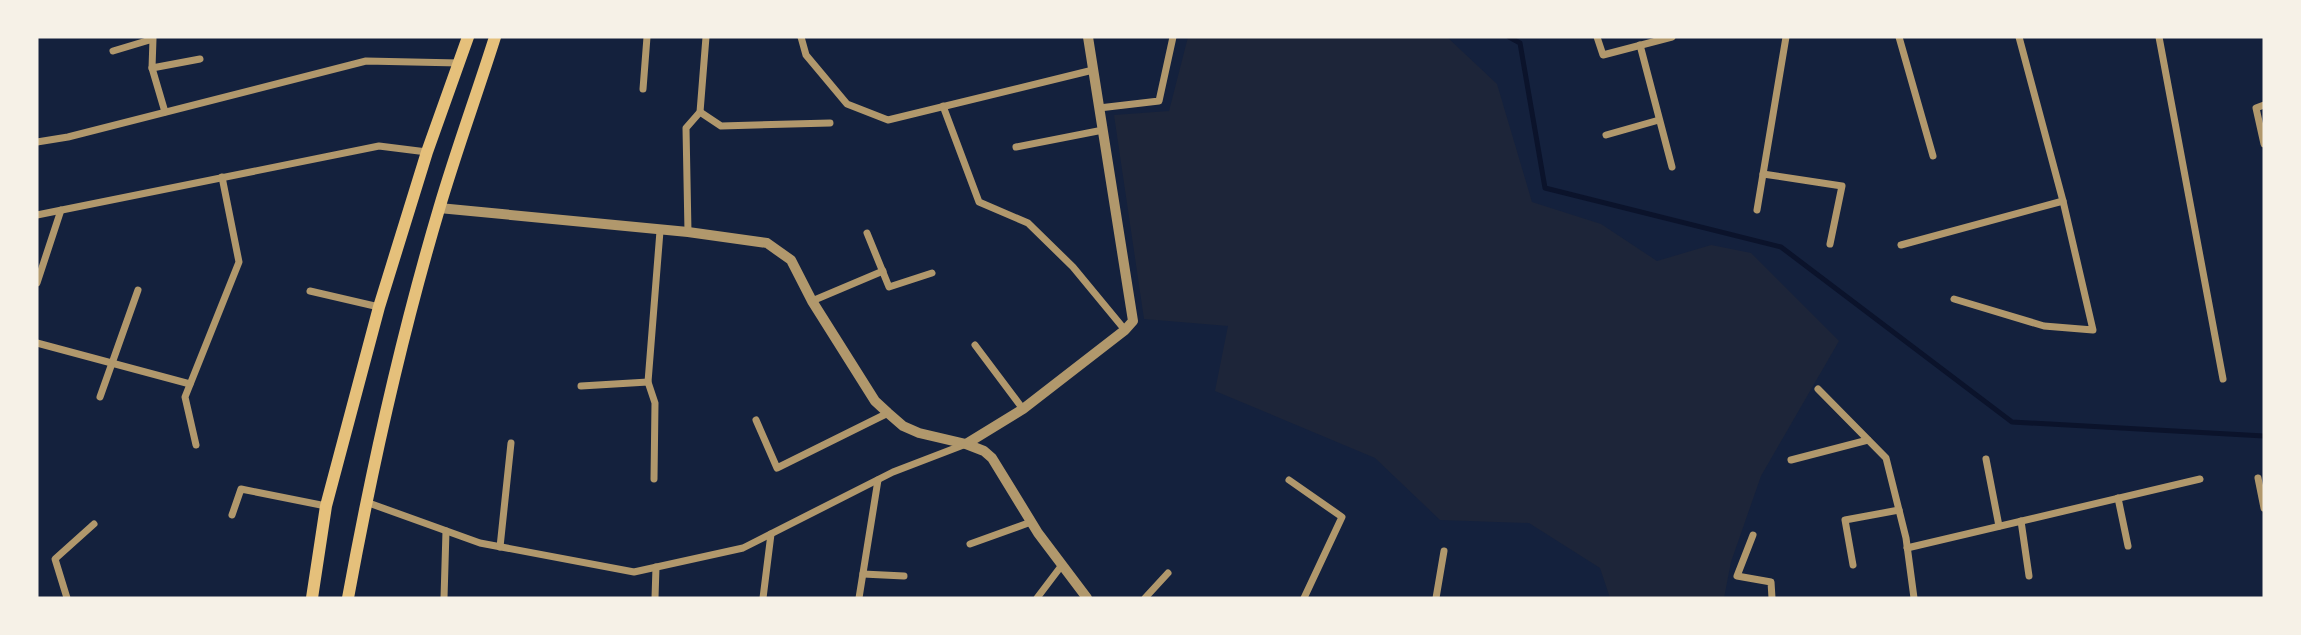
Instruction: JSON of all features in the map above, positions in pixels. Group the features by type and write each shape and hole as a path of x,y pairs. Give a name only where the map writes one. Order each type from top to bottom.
{"main road":[{"path":"312,598 326,506 379,307 426,152 468,37"},
{"path":"348,598 365,502 394,376 439,208 495,37"}],"street":[{"path":"643,89 648,37"},
{"path":"688,232 686,128 700,112 706,37"},
{"path":"801,37 806,55 848,104 888,120 1093,70"},
{"path":"365,502 480,543 634,572 743,548 878,480 966,444 1023,409 1133,321 1088,37"},
{"path":"1099,108 1159,101 1173,37"},
{"path":"1597,37 1603,55 1672,37"},
{"path":"1757,210 1786,37"},
{"path":"1899,37 1933,156"},
{"path":"1954,299 2044,326 2093,330 2063,201 2019,37"},
{"path":"2159,37 2223,379"},
{"path":"113,51 153,39 152,68 165,112"},
{"path":"1640,45 1672,167"},
{"path":"152,68 200,59"},
{"path":"37,142 68,137 366,61 460,63"},
{"path":"2264,105 2256,108 2264,144"},
{"path":"943,106 979,202 1028,222 1073,267 1125,330"},
{"path":"700,112 721,126 830,123"},
{"path":"1606,135 1659,120"},
{"path":"1016,147 1103,130"},
{"path":"37,215 379,146 426,152"},
{"path":"1763,174 1842,186 1830,244"},
{"path":"196,445 185,397 239,262 222,177"},
{"path":"1901,245 2063,201"},
{"path":"439,208 688,232 767,243 791,260 875,401 903,426 984,451 999,466 1031,522 1087,598"},
{"path":"37,283 61,210"},
{"path":"654,479 656,403 648,382 660,231"},
{"path":"867,233 889,287 932,273"},
{"path":"813,301 883,271"},
{"path":"100,397 138,290"},
{"path":"310,290 379,307"},
{"path":"37,343 190,384"},
{"path":"975,345 1023,409"},
{"path":"581,386 648,382"},
{"path":"1818,389 1886,458 1907,548 1914,598"},
{"path":"756,420 777,468 888,413"},
{"path":"1791,460 1868,440"},
{"path":"500,547 511,443"},
{"path":"1986,459 1999,526"},
{"path":"2259,478 2264,508"},
{"path":"1907,548 2200,479"},
{"path":"859,598 878,480"},
{"path":"1289,480 1342,517 1304,598"},
{"path":"232,515 242,489 326,506"},
{"path":"2118,498 2128,546"},
{"path":"1853,565 1845,520 1899,510"},
{"path":"2021,521 2029,576"},
{"path":"970,544 1031,522"},
{"path":"67,598 55,559 94,524"},
{"path":"444,598 446,531"},
{"path":"763,598 771,534"},
{"path":"1753,535 1737,576 1771,582 1772,598"},
{"path":"1436,598 1444,551"},
{"path":"1037,598 1062,565"},
{"path":"655,598 656,567"},
{"path":"1145,598 1168,573"},
{"path":"863,574 904,576"}],"shaded area":[{"path":"1188,37 1447,37 1497,84 1532,202 1601,224 1657,261 1711,245 1751,253 1839,341 1761,476 1731,562 1724,598 1610,598 1600,568 1529,523 1440,520 1375,458 1215,391 1228,326 1144,319 1114,115 1169,111"}],"waterway":[{"path":"1509,37 1520,43 1545,188 1781,247 2012,422 2264,436"}]}
